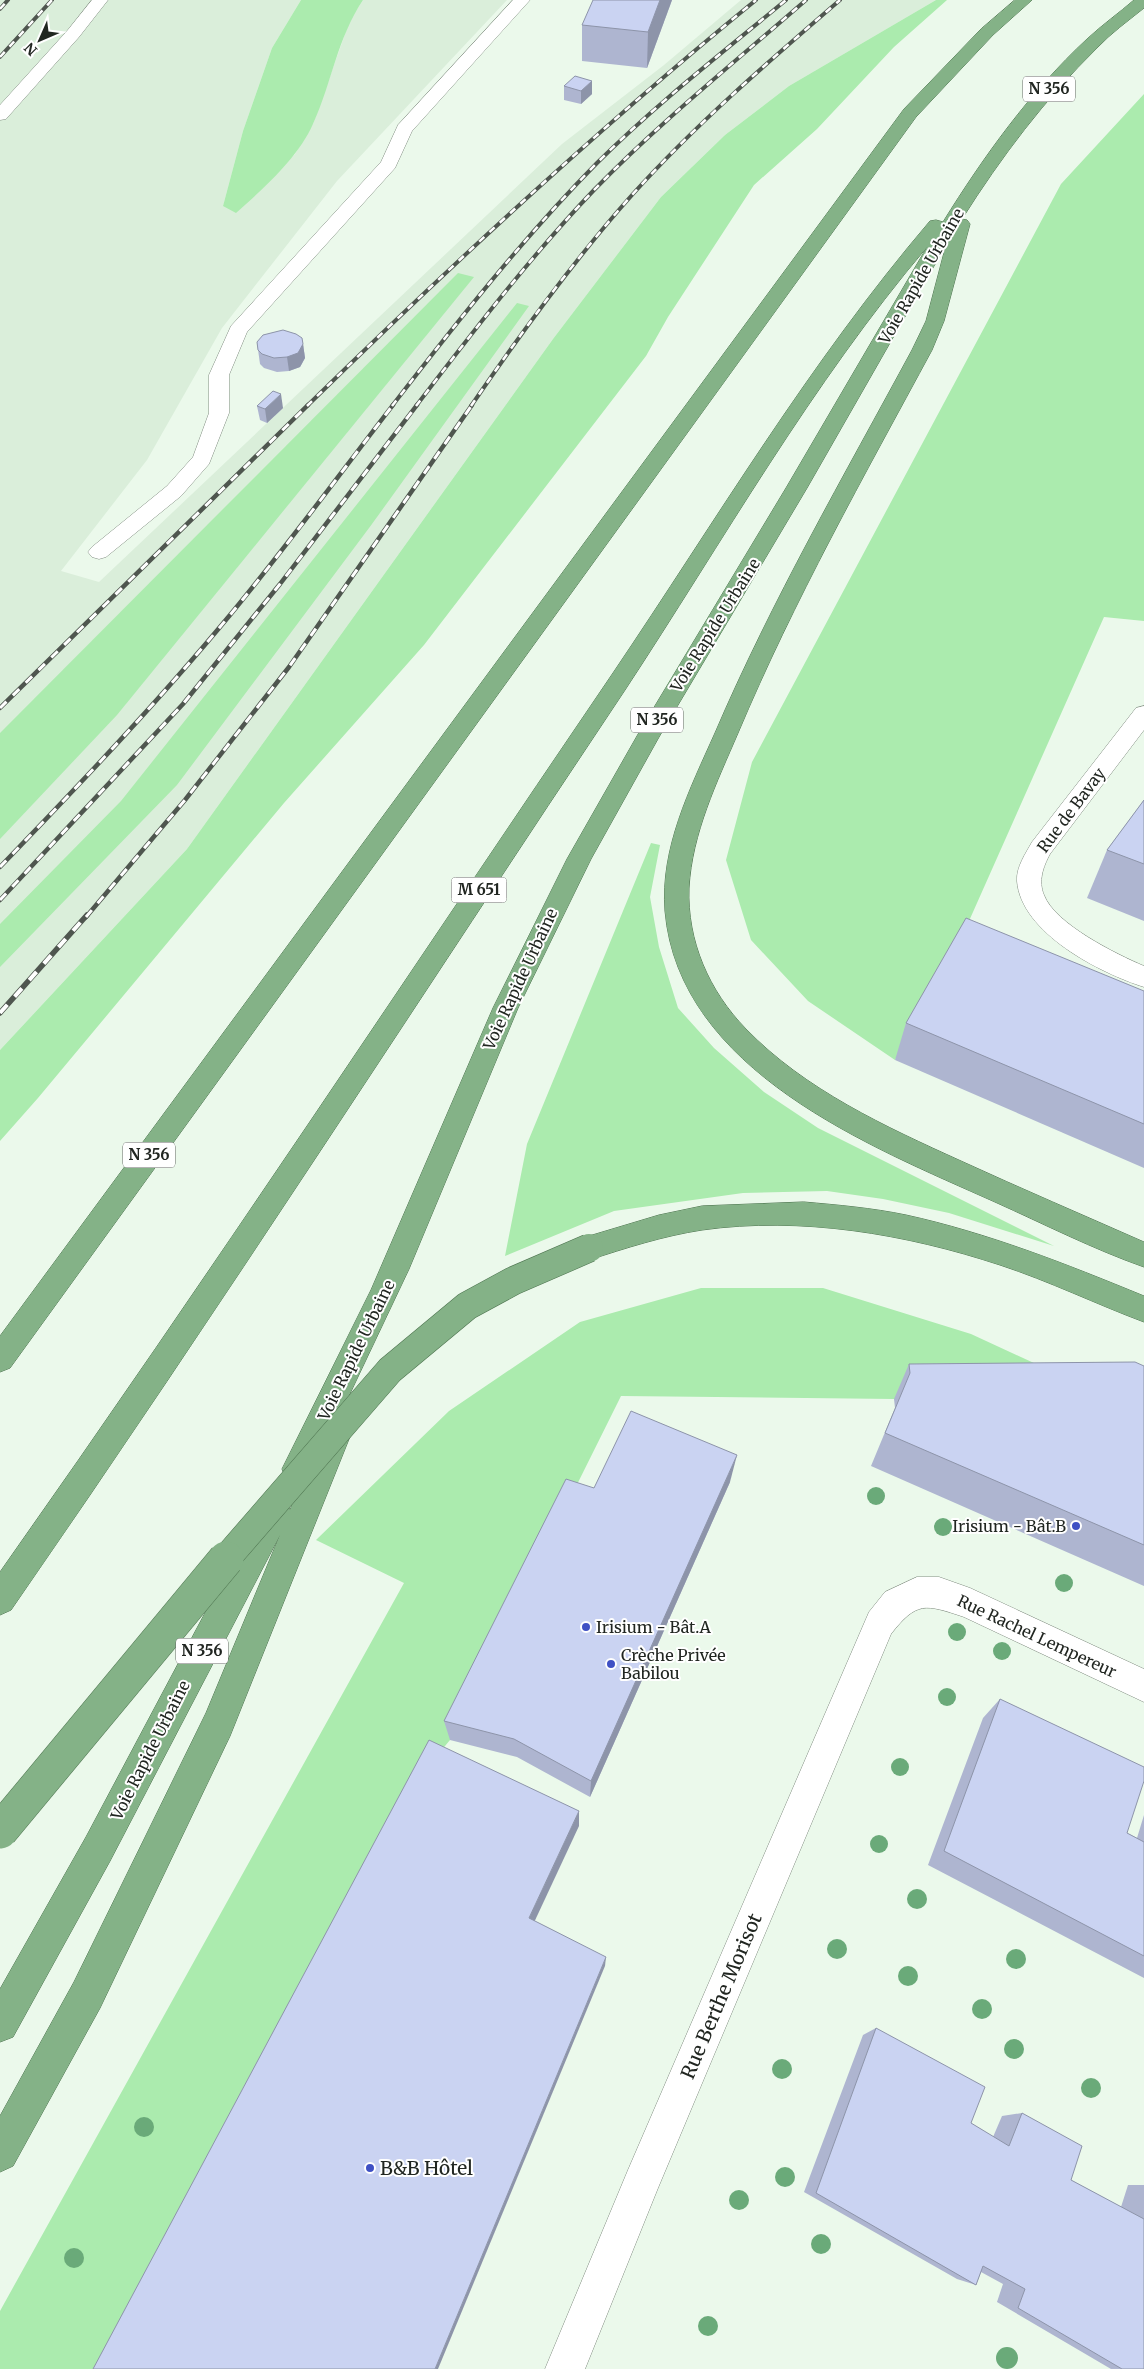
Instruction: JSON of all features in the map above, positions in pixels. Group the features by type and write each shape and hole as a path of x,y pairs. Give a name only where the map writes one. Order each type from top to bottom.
{"highway":[{"name":"N 356","path":"0,1358 910,113 987,32 1024,0"},
{"name":"Voie Rapide Urbaine","path":"0,2024 103,1841 327,1411 393,1273 506,1006 547,921 659,717 697,651 769,537 970,191 1061,75 1107,29 1144,0"},
{"path":"970,191 943,293 925,343 760,654 715,759 684,839 677,888 678,926 695,978 714,1010 738,1038 775,1070 810,1096 888,1139 940,1164 1144,1255"},
{"name":"M 651","path":"0,1599 202,1307 673,600 778,438 874,299 943,218 970,191"},
{"path":"0,1831 236,1546 390,1370 467,1306 513,1281 589,1248 645,1230 703,1218 792,1213 867,1220 929,1230 997,1251 1069,1277 1144,1309"},
{"path":"0,2153 87,1995 218,1724 324,1465 393,1273"}],"street":[{"path":"0,114 73,34 100,0"},
{"path":"99,552 174,491 202,459 220,413 219,375 238,330 389,164 404,129 522,0"},
{"name":"Rue de Bavay","path":"1144,714 1041,848 1031,864 1028,882 1034,899 1048,919 1067,936 1095,955 1144,977"},
{"name":"Rue Rachel Lempereur","path":"880,1623 896,1604 910,1596 917,1593 939,1593 970,1604 1144,1686"},
{"name":"Rue Berthe Morisot","path":"565,2369 641,2183 880,1623"}],"shaded area":[{"path":"0,0 301,0 272,48 243,131 223,206 263,188 295,154 313,124 350,20 363,0 507,0 337,181 222,328 147,460 61,571 99,582 562,144 664,65 741,0 936,0 789,86 725,135 661,197 553,339 187,849 0,1050"}],"green space":[{"path":"301,0 363,0 347,30 320,108 306,137 279,172 236,213 223,206 243,131 272,48"},
{"path":"936,0 947,0 894,47 817,129 754,185 668,317 646,356 424,645 284,803 0,1141 0,1050 187,849 553,339 661,197 725,135 789,86"},
{"path":"1144,94 1144,621 1104,617 953,957 895,1060 808,1001 751,940 726,860 752,762 1061,184"},
{"path":"458,273 474,277 117,715 0,839 0,733"},
{"path":"517,303 529,306 372,524 177,785 0,967 0,924 121,801"},
{"path":"651,843 660,845 650,897 659,947 678,1008 714,1048 764,1092 818,1128 1054,1246 949,1213 883,1199 827,1191 743,1193 614,1211 505,1256 527,1144"},
{"path":"701,1288 823,1288 971,1334 1110,1398 894,1399 621,1396 450,1740 435,1758 112,2369 0,2369 0,2311 404,1583 316,1540 449,1411 580,1322"}],"building":[{"path":"593,0 660,0 648,32 582,25"},
{"path":"575,76 592,81 581,91 564,86"},
{"path":"283,330 302,338 303,344 298,353 287,357 274,358 262,354 258,350 257,342 263,335"},
{"path":"273,391 281,394 265,409 257,406"},
{"path":"1144,800 1144,864 1107,850"},
{"path":"966,918 1144,991 1144,1124 906,1023"},
{"name":"Irisium - Bât.B","path":"1135,1362 1144,1366 1144,1545 885,1433 910,1373 909,1364"},
{"name":"Irisium - Bât.A","path":"631,1411 737,1455 591,1781 514,1739 444,1721 566,1479 594,1488"},
{"path":"1000,1699 1144,1767 1144,1781 1127,1833 1144,1842 1144,1956 944,1851"},
{"name":"B&B Hôtel","path":"429,1740 579,1811 529,1918 606,1957 435,2369 93,2369"},
{"path":"876,2028 985,2087 971,2123 1009,2146 1022,2113 1082,2146 1071,2180 1144,2219 1144,2369 1122,2369 1018,2308 1025,2289 983,2266 976,2285 816,2193"}],"railway":[{"path":"0,9 8,0"},
{"path":"0,57 52,0"},
{"path":"307,406 527,198 640,98 756,0"},
{"path":"392,406 517,251 597,163 666,99 786,0"},
{"path":"416,406 525,268 594,190 671,116 806,0"},
{"path":"471,406 548,298 632,195 707,118 840,0"},
{"path":"0,708 308,405"},
{"path":"0,867 175,680 272,563 393,405"},
{"path":"0,900 183,704 280,584 417,405"},
{"path":"86,917 185,800 289,667 472,405"},
{"path":"0,1013 87,915"}],"place":[{"name":"Irisium - Bât.B","path":"1076,1526"},
{"name":"Irisium - Bât.A","path":"586,1627"},
{"name":"Crèche Privée Babilou","path":"611,1664"},
{"name":"B&B Hôtel","path":"370,2168"}]}
